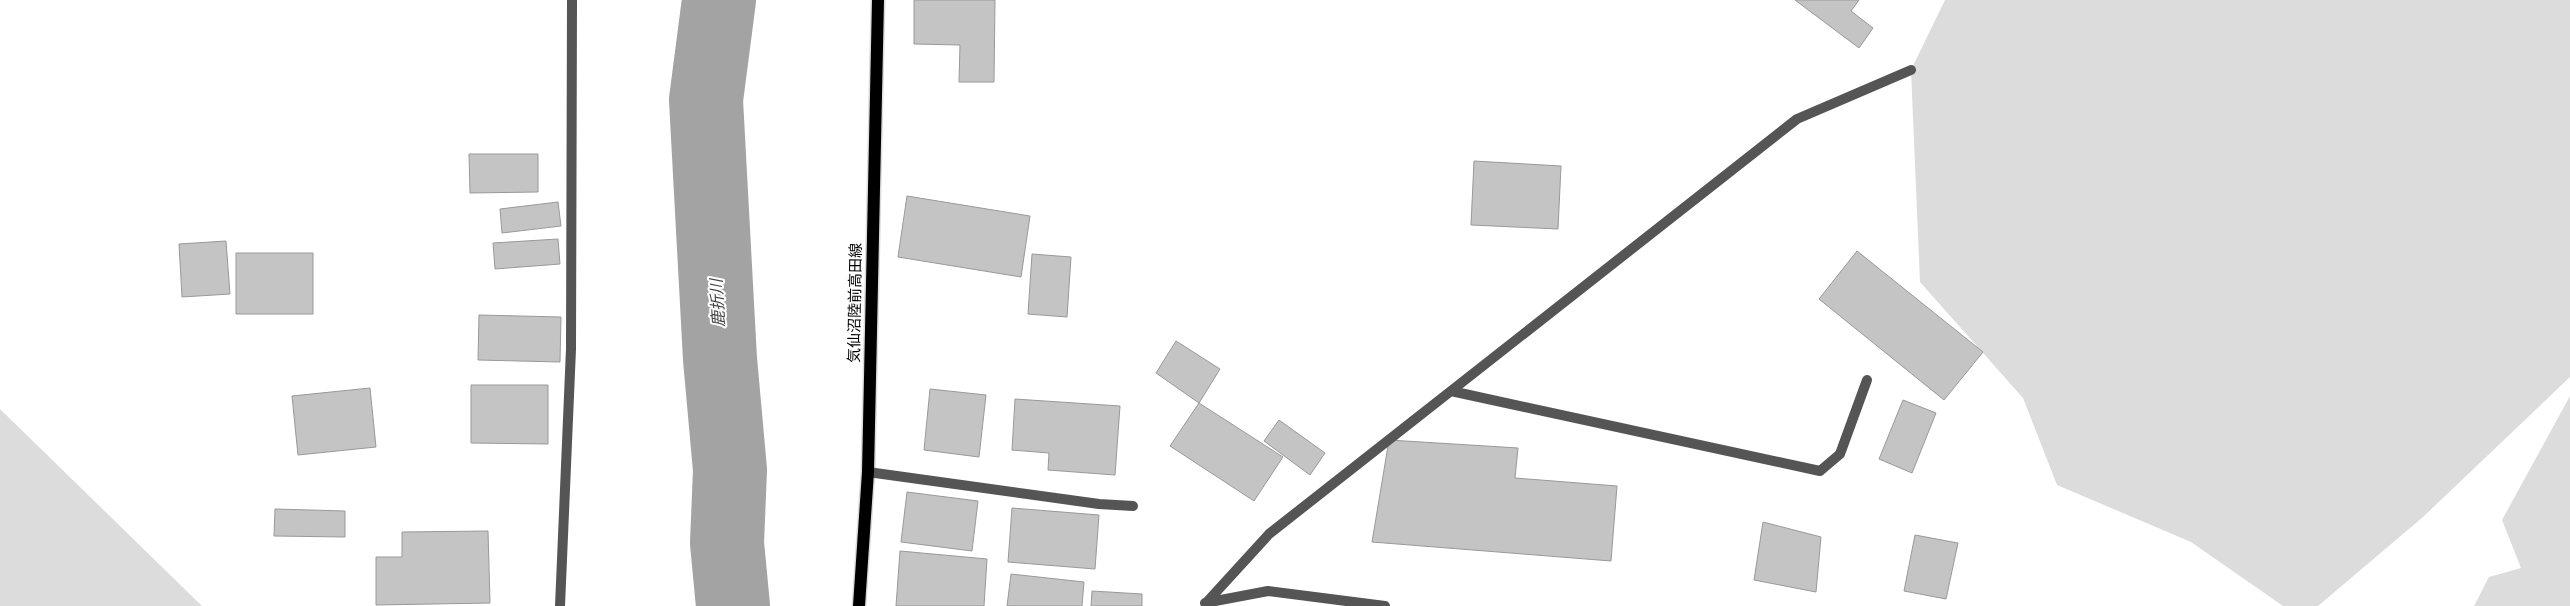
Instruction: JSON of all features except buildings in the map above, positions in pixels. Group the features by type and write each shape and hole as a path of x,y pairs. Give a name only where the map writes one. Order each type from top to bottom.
{"main road":[{"name":"気仙沼陸前高田線","path":"859,606 868,472 878,0"}],"street":[{"path":"560,606 572,349 572,0"},
{"path":"1205,604 1269,534 1797,119 1911,70"},
{"path":"1450,391 1820,472 1840,454 1867,380"},
{"path":"868,472 1099,504 1132,506"},
{"path":"1205,604 1268,591 1385,606"}],"shaded area":[{"path":"1945,0 2570,0 2570,377 2423,517 2318,606 2283,606 2191,542 2057,485 2023,398 1920,282 1911,70"},
{"path":"2570,396 2570,606 2474,606 2489,577 2521,568 2502,520"},
{"path":"0,409 202,606 0,606"}],"waterway":[{"name":"鹿折川","path":"719,0 706,100 720,359 730,470 727,543 733,606"}]}
